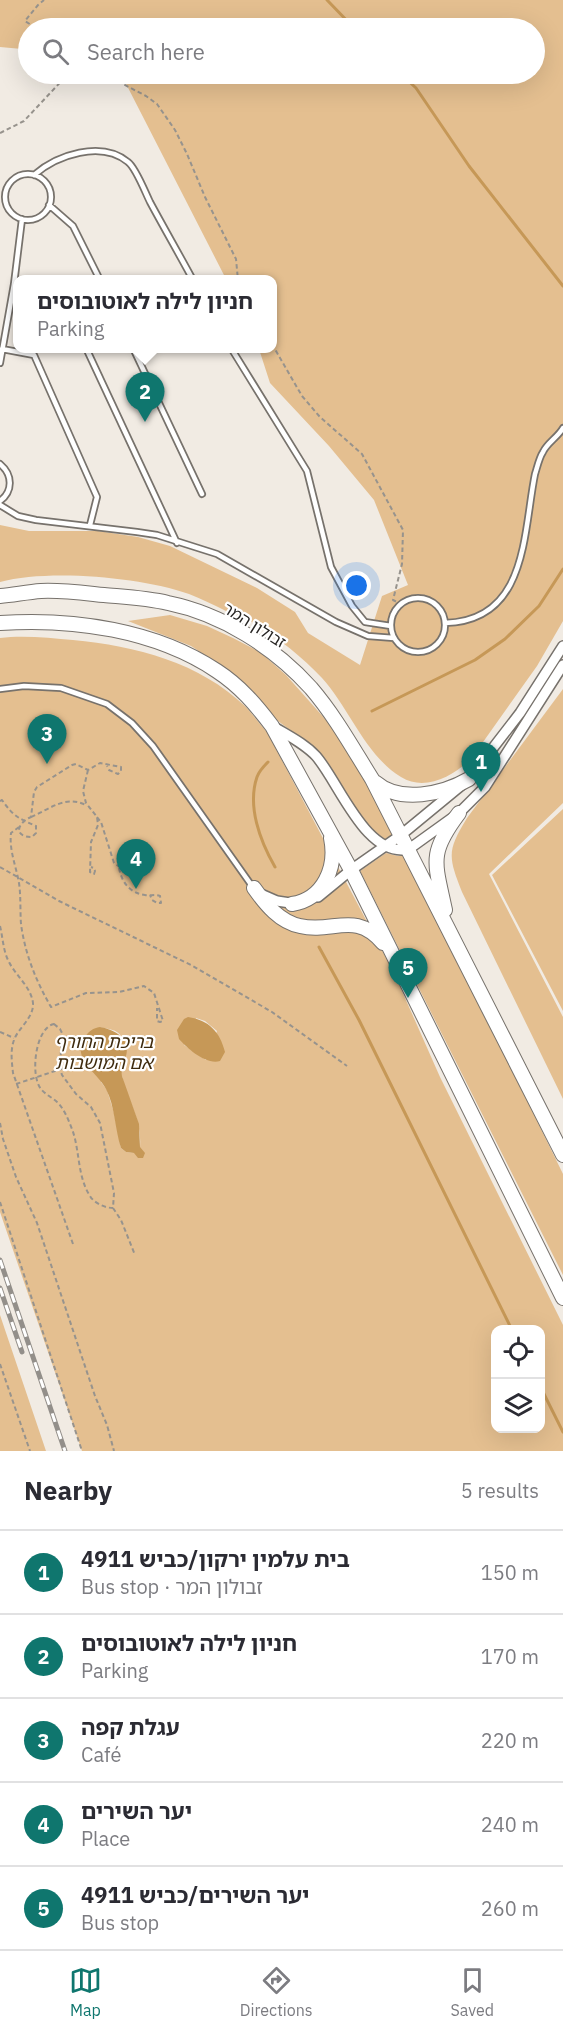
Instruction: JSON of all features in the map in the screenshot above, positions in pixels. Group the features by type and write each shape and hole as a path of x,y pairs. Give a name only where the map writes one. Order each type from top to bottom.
{"main road":[{"name":"זבולון המר","path":"0,596 41,591 96,594 168,603 212,617 251,638 299,676 326,706 344,731 372,779 455,940"},
{"path":"0,623 56,623 90,626 161,643 217,671 243,692 272,726 351,870 563,1299"},
{"path":"372,779 388,790 417,795 447,790 469,779"},
{"path":"459,813 444,833 436,855 436,868 446,913 455,940 563,1155"},
{"path":"292,904 318,889 329,874 333,849 326,822"},
{"path":"254,888 269,907 290,923 308,928 348,924 362,926 377,936 396,959"}],"street":[{"path":"254,888 271,898 292,904 307,902 321,896 351,870 387,846 469,779 520,713 563,646"},
{"path":"272,726 305,747 316,757 360,822 375,839 399,850 409,849 459,813 485,787 563,665"}],"lane":[{"path":"34,175 45,166 84,152 106,152 130,163 191,275"},
{"path":"26,174 34,175 46,183 50,198 49,206 35,219 22,219 9,210 6,203 7,188 18,177 26,174"},
{"path":"49,206 73,226 98,275"},
{"path":"17,275 22,219"},
{"path":"0,363 13,298"},
{"path":"2,349 13,351"},
{"path":"23,353 34,355 97,497 90,525"},
{"path":"88,353 177,543"},
{"path":"135,353 202,494"},
{"path":"234,353 307,471 331,567 352,606 366,622 391,626"},
{"path":"445,623 458,622 488,611 504,594 515,577 521,561 536,474 543,451 561,435 563,428"},
{"path":"0,464 8,472 10,486 8,493 0,503 18,516 157,536 217,554 336,622 368,636 394,638"},
{"path":"424,599 438,608 445,623 445,631 441,639 429,650 413,652 398,645 391,626 392,618 400,604 408,600 424,599"},
{"path":"0,689 24,686 61,688 107,704 132,723 153,746 254,888"}],"path":[{"path":"28,18 44,0"},
{"path":"0,133 24,121 59,84"},
{"path":"123,84 157,104 175,130 236,259 238,275"},
{"path":"277,351 302,396 320,417 362,454 403,530 402,564 393,600 400,604"},
{"path":"108,766 100,763 88,770 82,791 89,807 101,822 114,862 124,870 134,859"},
{"path":"31,817 34,792 37,787 72,765 76,764 88,770"},
{"path":"0,801 2,800 12,814 36,826 36,834 32,837 25,837 20,833 19,828"},
{"path":"89,807 74,801 58,803 24,820 19,828 11,833 10,842 18,877 24,942 38,984 51,1007 86,993 119,992 144,986 154,993 157,1008"},
{"path":"91,867 91,842 98,825 97,817"},
{"path":"0,867 59,901 191,965 272,1012 347,1066"},
{"path":"120,868 125,885 132,890 150,895"},
{"path":"0,926 7,958 27,988 33,1003 27,1021 15,1038 12,1047 16,1084 72,1244"},
{"path":"113,1208 98,1203 89,1195 66,1115 58,1103 40,1089 36,1078 39,1039 41,1033 50,1025 57,1026 62,1033 60,1068 66,1083 91,1107 100,1123 114,1193 113,1208 135,1255"},
{"path":"0,1032 15,1038"},
{"path":"16,1084 73,1065"},
{"path":"0,1123 16,1177 38,1223 114,1451"},
{"path":"0,1202 82,1451"},
{"path":"0,1364 30,1451"}],"shaded area":[{"path":"0,0 563,0 563,621 537,666 471,759 456,771 438,780 420,783 401,777 378,757 332,690 299,656 252,622 199,598 169,588 121,579 43,576 0,582 0,525 29,531 98,531 138,537 170,546 257,588 295,612 308,633 360,665 382,596 408,585 374,500 329,446 270,383 260,353 277,353 277,275 224,275 126,84 545,84 545,18 18,18 18,49 0,47"},
{"path":"170,615 207,626 233,638 260,652 286,675 334,729 353,756 396,833 387,841 369,828 324,759 310,745 274,718 245,685 220,665 191,646 128,621"},
{"path":"9,637 97,643 166,659 208,678 228,691 246,707 267,732 394,973 440,1077 563,1325 563,1451 82,1451 0,1212 0,638","holes":["196,1018 205,1021 217,1031 206,1060 184,1045","100,1027 117,1032 124,1044 126,1058 122,1074 137,1119 140,1137 140,1147 134,1153 126,1152 121,1148 114,1113 107,1090 101,1082"]},
{"path":"563,689 563,803 489,874 563,1017 563,1099 462,892 454,870 452,854 456,838 467,818"},
{"path":"563,809 563,1011 492,875"},
{"path":"386,853 398,856 407,855 563,1174 563,1275 360,871"},
{"path":"0,1315 46,1451 0,1451"}],"water":[{"path":"188,1017 208,1024 217,1033 225,1052 220,1061 209,1061 203,1058 179,1039 177,1030"},
{"name":"בריכת החורף אם המושבות","path":"100,1027 121,1036 126,1045 122,1076 139,1124 140,1147 145,1153 143,1158 138,1158 134,1153 126,1152 121,1148 109,1096 102,1083 87,1065 81,1052 81,1045 88,1033"}],"waterway":[{"path":"327,0 344,18"},
{"path":"412,84 469,166 563,286"},
{"path":"372,711 475,660 505,639 539,606 563,569"},
{"path":"268,762 257,777 253,800 260,835 275,867"},
{"path":"319,947 359,1020 510,1325"},
{"path":"545,1396 563,1432"}],"railway":[{"path":"0,1260 65,1451"},
{"path":"0,1288 22,1352"}],"place":[{"name":"חניון לילה לאוטובוסים","path":"145,422"},
{"name":"עגלת קפה","path":"47,764"},
{"name":"בית עלמין ירקון/כביש 4911","path":"481,792"},
{"name":"יער השירים","path":"136,889"},
{"name":"יער השירים/כביש 4911","path":"408,998"}]}
